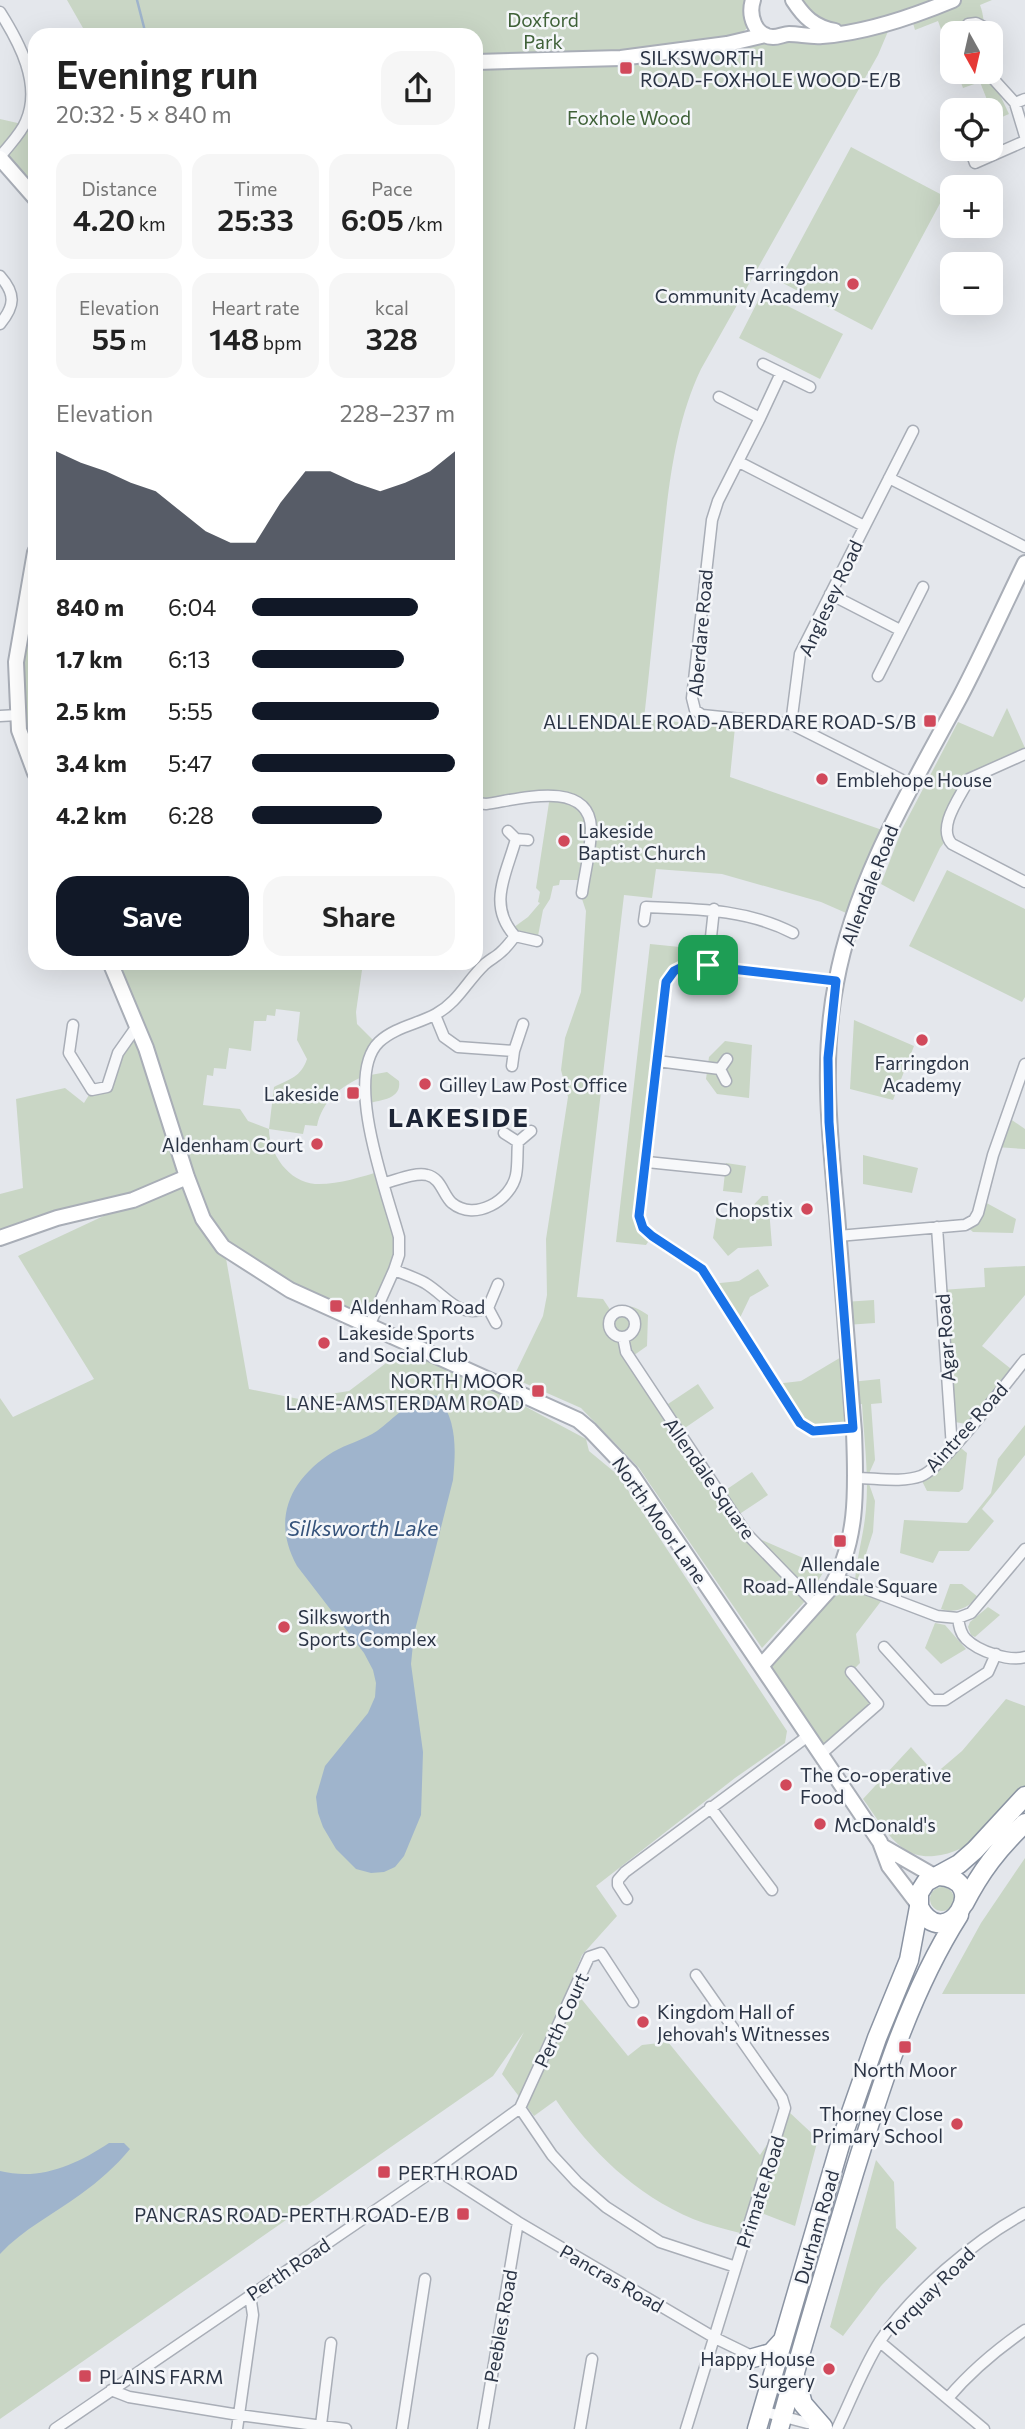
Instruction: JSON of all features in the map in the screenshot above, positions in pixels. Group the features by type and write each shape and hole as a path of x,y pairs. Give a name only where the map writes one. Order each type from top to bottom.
{"highway":[{"name":"Durham Road","path":"757,2429 842,2138 909,1960 922,1887 975,1850 1025,1796"},
{"name":"Durham Road","path":"781,2422 880,2091 929,1970 980,1873 1025,1822"},
{"path":"919,1905 922,1913 933,1922 947,1922 962,1910 963,1890 959,1884 938,1877"},
{"path":"753,2358 771,2353 783,2339"},
{"path":"795,2371 797,2389 803,2404 827,2429"}],"street":[{"path":"483,62 621,58 727,44 765,35 773,37 786,33 806,37 843,33 892,22 953,0"},
{"path":"751,1 752,19 765,35"},
{"path":"795,4 819,27 843,33"},
{"path":"786,33 796,22 795,4"},
{"path":"0,12 14,36 28,74"},
{"path":"727,44 741,34 752,19"},
{"path":"1002,84 1020,101 1025,138 1003,149"},
{"path":"28,115 0,158 28,190"},
{"path":"0,275 11,293 13,304 0,324"},
{"path":"763,364 810,387"},
{"name":"Aberdare Road","path":"781,373 718,501 712,520 692,698 695,710 702,715 791,724 912,785"},
{"path":"719,397 760,418"},
{"name":"Anglesey Road","path":"791,724 800,654 913,431"},
{"path":"739,462 864,526"},
{"path":"889,478 1025,547"},
{"name":"Allendale Road","path":"761,1666 817,1605 837,1578 853,1528 856,1478 829,1122 828,1058 836,981 853,916 888,832 962,693 1025,563"},
{"path":"878,676 923,587"},
{"path":"28,593 16,662 19,730 28,754"},
{"path":"830,594 900,630"},
{"path":"0,716 18,715"},
{"path":"1025,754 969,779 946,829 947,839 952,844 1025,882"},
{"path":"483,804 550,795 569,796 583,808 591,826 582,892"},
{"path":"528,840 512,835 499,907 502,918 515,936 537,941"},
{"path":"644,921 646,907 714,909 773,923 793,933"},
{"path":"708,965 714,909"},
{"path":"483,966 502,951 515,936"},
{"path":"836,981 708,965 688,964 674,971 666,982 639,1216 643,1228 652,1236 702,1269 800,1423 813,1431 853,1428"},
{"name":"North Moor Lane","path":"113,970 146,1048 203,1219 223,1247 290,1290 566,1414 590,1430 630,1472 882,1846 890,1866 919,1905"},
{"path":"369,1326 394,1270 399,1255 399,1237 365,1104 367,1061 377,1044 385,1037 435,1015 453,1003 479,970"},
{"path":"435,1015 444,1037 458,1047 514,1051"},
{"path":"512,1066 523,1024"},
{"path":"73,1025 69,1053 92,1090 107,1087 118,1053 137,1026"},
{"path":"720,1069 727,1059"},
{"path":"657,1061 720,1069"},
{"path":"838,1236 965,1225 974,1220 993,1154 1025,1064"},
{"path":"720,1069 726,1081"},
{"path":"517,1142 531,1132"},
{"path":"504,1133 517,1142"},
{"path":"385,1183 419,1174 428,1175 438,1182 452,1203 466,1210 484,1208 505,1196 516,1175 517,1142"},
{"path":"647,1162 725,1170"},
{"path":"0,1238 57,1218 133,1200 187,1177"},
{"path":"505,1196 514,1206"},
{"name":"Agar Road","path":"937,1227 952,1448"},
{"path":"394,1270 423,1282 460,1309 479,1312 488,1308 498,1284"},
{"path":"488,1308 496,1323"},
{"name":"Allendale Square","path":"623,1337 626,1352 746,1533 817,1605"},
{"name":"Aintree Road","path":"856,1478 911,1479 920,1477 935,1467 1025,1360"},
{"path":"837,1578 937,1616 958,1618 971,1613 1025,1549"},
{"path":"958,1618 964,1637 972,1644 1009,1658 1025,1657"},
{"path":"884,1647 932,1700 944,1700 988,1672 996,1654"},
{"path":"821,1754 878,1704 851,1672"},
{"path":"628,1899 618,1885 618,1880 625,1872 808,1736"},
{"path":"710,1807 772,1890"},
{"name":"North Moor Lane","path":"882,1846 938,1877"},
{"name":"Perth Court","path":"520,2108 589,1957 601,1954 632,2001"},
{"name":"Primate Road","path":"686,2429 785,2108 782,2098 696,1975"},
{"path":"520,2108 552,2155 606,2207 660,2242 736,2267"},
{"name":"Perth Road","path":"55,2429 436,2169 520,2108"},
{"name":"Pancras Road","path":"436,2169 518,2222 715,2338 753,2358 795,2371"},
{"name":"Torquay Road","path":"827,2429 880,2342 906,2310 962,2255 986,2236 1025,2213"},
{"name":"Peebles Road","path":"483,2429 518,2222"},
{"path":"402,2429 425,2279"},
{"path":"237,2429 253,2315 250,2295"},
{"path":"948,2398 967,2376 996,2350 1025,2330"},
{"path":"880,2342 985,2429"},
{"path":"321,2425 331,2343"},
{"path":"580,2429 592,2359"},
{"path":"111,2390 129,2397 346,2429"},
{"path":"762,2410 781,2422 827,2429"}],"green space":[{"path":"67,0 750,0 748,27 741,34 828,30 793,0 992,0 980,5 984,21 940,21 940,26 938,21 915,30 911,16 892,22 878,55 701,369 684,414 669,486 644,719 735,727 730,777 888,832 853,916 821,902 722,874 656,869 652,898 624,895 577,1297 603,1299 611,1311 630,1306 648,1315 647,1346 630,1358 662,1408 698,1384 714,1408 679,1432 720,1494 752,1472 768,1495 735,1517 746,1533 826,1568 806,1600 762,1648 639,1468 581,1408 513,1378 543,1316 547,1295 546,1239 568,1097 561,1070 565,1038 581,992 586,911 582,899 584,880 560,880 559,885 553,886 550,899 543,910 537,941 510,930 528,917 540,903 540,892 536,888 550,796 483,802 483,28 83,28"},
{"path":"981,84 995,84 1001,98 986,98"},
{"path":"1003,101 1009,114 1003,117"},
{"path":"0,119 28,125 28,190 0,158"},
{"path":"851,147 940,194 940,203 872,330 779,281"},
{"path":"762,293 843,334 820,379 739,338"},
{"path":"28,593 28,754 19,730 16,662"},
{"path":"1007,708 1025,748 1025,754 969,779 949,819 947,839 914,902 881,884 902,829 958,722 993,737"},
{"path":"947,870 1025,909 1025,997 1022,1002 909,946"},
{"path":"650,944 710,950 708,965 688,964 666,982 639,1216 652,1236 646,1245 616,1242"},
{"name":"Silksworth Sports Complex","path":"113,970 362,970 356,1012 357,1024 377,1044 365,1076 387,1072 399,1081 397,1092 388,1098 365,1104 364,1076 334,1095 323,1109 317,1126 305,1125 303,1134 269,1129 270,1138 282,1165 306,1182 332,1183 381,1171 399,1255 369,1326 224,1247 249,1389 299,1399 349,1391 410,1345 586,1439 589,1451 618,1475 787,1731 785,1743 735,1778 596,1886 617,1916 582,1955 570,1985 628,2056 642,2045 668,2042 760,2155 789,2112 818,2139 795,2226 764,2214 740,2233 699,2221 652,2197 616,2170 584,2137 556,2100 534,2116 502,2074 524,2032 493,2076 0,2419 0,1398 13,1417 94,1379 18,1256 157,1191 0,1238 0,1194 23,1188 16,1099 65,1088 84,1103 92,1090 107,1087 118,1053 137,1026","holes":["276,1009 300,1012 297,1040 307,1059 305,1065 294,1077 274,1087 269,1129 248,1121 240,1109 203,1105 207,1075 213,1076 214,1068 226,1069 229,1048 251,1051 254,1021 266,1021 267,1015 275,1016"]},
{"path":"854,1020 914,1046 893,1100 850,1089"},
{"path":"725,1041 752,1045 749,1098 717,1094 706,1079 709,1057"},
{"path":"1006,1116 1025,1129 1025,1149 996,1147"},
{"path":"863,1155 918,1168 912,1193 863,1184"},
{"path":"726,1163 746,1166 742,1193 723,1191"},
{"path":"762,1196 768,1196 772,1246 738,1248 728,1256 713,1238 717,1214 743,1216"},
{"path":"981,1200 1016,1219 1013,1233 973,1232 965,1225"},
{"path":"1025,1266 1025,1295 982,1346 1015,1372 971,1425 950,1421 941,1290 985,1287 984,1268"},
{"path":"758,1269 769,1286 750,1297 737,1324 711,1284 739,1281"},
{"path":"874,1300 875,1323 846,1325 844,1302"},
{"path":"848,1353 851,1382 880,1379 882,1403 871,1404 875,1460 867,1478 862,1404 852,1405 854,1428 808,1429 775,1384 801,1381"},
{"path":"1025,1425 1025,1455 982,1509 994,1521 969,1551 939,1551 933,1563 900,1553 904,1520 967,1523 991,1493 998,1459"},
{"path":"956,1444 967,1453 963,1489 959,1492 927,1491 920,1477"},
{"path":"867,1478 875,1501 873,1532 856,1585 885,1596 856,1634 860,1663 851,1672 878,1704 821,1754 761,1666 837,1578 855,1584 865,1519"},
{"path":"950,1584 962,1584 978,1597 961,1609 941,1609"},
{"path":"988,1607 1000,1615 975,1637 971,1635 968,1627 970,1622"},
{"path":"935,1623 945,1625 966,1649 941,1664 925,1648"},
{"path":"1006,1699 1025,1706 1025,1786 986,1831 963,1848 930,1856 904,1849 887,1832 863,1799 911,1747 935,1774 962,1751"},
{"path":"1025,1858 1025,1994 942,1994 981,1923"},
{"path":"942,1887 951,1890 954,1899 951,1908 942,1911 933,1908 930,1899 933,1890"},
{"path":"876,2160 894,2182 896,2228 917,2248 881,2286 843,2336 830,2327"}],"water":[{"name":"Silksworth Lake","path":"430,1395 438,1396 449,1415 455,1457 453,1480 414,1634 411,1664 423,1752 421,1815 404,1856 395,1867 384,1872 371,1873 356,1869 336,1849 323,1827 316,1797 325,1766 368,1713 375,1697 373,1670 364,1653 297,1566 289,1549 286,1516 296,1488 318,1463 333,1452 377,1431 408,1406"},
{"path":"109,2143 124,2143 130,2149 94,2184 29,2229 0,2254 0,2171 29,2174 57,2169 84,2158"}],"waterway":[{"path":"137,0 144,28"}],"place":[{"name":"SILKSWORTH ROAD-FOXHOLE WOOD-E/B","path":"626,68"},
{"name":"Farringdon Community Academy","path":"853,284"},
{"name":"ALLENDALE ROAD-ABERDARE ROAD-S/B","path":"930,721"},
{"name":"Emblehope House","path":"822,779"},
{"name":"Lakeside Baptist Church","path":"564,841"},
{"name":"Farringdon Academy","path":"922,1040"},
{"name":"Gilley Law Post Office","path":"425,1084"},
{"name":"Lakeside","path":"353,1093"},
{"name":"Aldenham Court","path":"317,1144"},
{"name":"Chopstix","path":"807,1209"},
{"name":"Aldenham Road","path":"336,1306"},
{"name":"Lakeside Sports and Social Club","path":"324,1343"},
{"name":"NORTH MOOR LANE-AMSTERDAM ROAD","path":"538,1391"},
{"name":"Allendale Road-Allendale Square","path":"840,1541"},
{"name":"Silksworth Sports Complex","path":"284,1627"},
{"name":"The Co-operative Food","path":"786,1785"},
{"name":"McDonald's","path":"820,1824"},
{"name":"Kingdom Hall of Jehovah's Witnesses","path":"643,2022"},
{"name":"North Moor","path":"905,2047"},
{"name":"Thorney Close Primary School","path":"957,2124"},
{"name":"PERTH ROAD","path":"384,2172"},
{"name":"PANCRAS ROAD-PERTH ROAD-E/B","path":"463,2214"},
{"name":"Happy House Surgery","path":"829,2369"},
{"name":"PLAINS FARM","path":"85,2376"}],"district":[{"name":"LAKESIDE","path":"459,1116"}],"route":[{"path":"688,964 708,965 836,981 828,1058 829,1122 853,1428 813,1431 800,1423 702,1269 652,1236 643,1228 639,1216 666,982 674,971 688,964"}],"park label":[{"name":"Doxford Park","path":"543,30"},
{"name":"Foxhole Wood","path":"629,117"}]}
